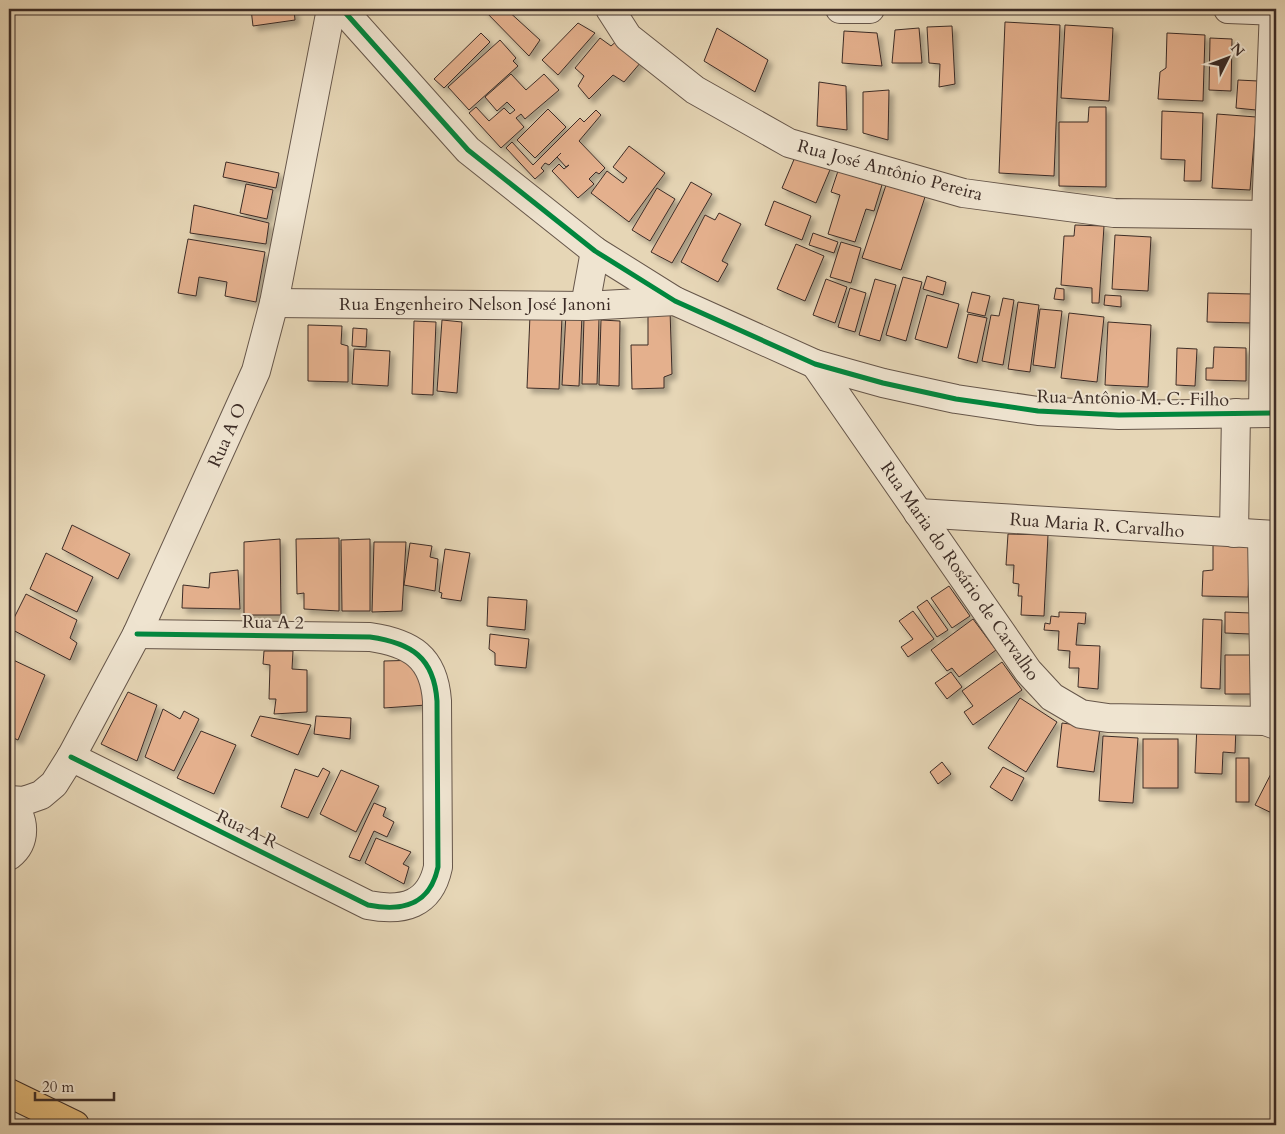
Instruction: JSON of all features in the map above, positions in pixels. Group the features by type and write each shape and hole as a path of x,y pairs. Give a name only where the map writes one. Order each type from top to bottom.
{"highway":[{"path":"9,1093 75,1125"}],"street":[{"name":"Rua A O","path":"9,802 32,799 54,784 71,757 137,634 256,371 274,303 331,9"},
{"name":"Rua Engenheiro Nelson José Janoni","path":"342,9 468,150 595,251 675,301 815,364"},
{"name":"Rua José Antônio Pereira","path":"610,9 628,37 695,90 789,143 963,194 1114,213 1271,215"},
{"path":"840,9 870,9"},
{"path":"1228,9 1275,10 1271,215 1259,413 1234,533"},
{"path":"585,306 595,251"},
{"name":"Rua Engenheiro Nelson José Janoni","path":"274,303 585,306 675,301"},
{"name":"Rua Antônio M. C. Filho","path":"815,364 883,383 956,399 1038,411 1120,415 1259,413"},
{"name":"Rua Maria do Rosário de Carvalho","path":"815,364 1028,671 1052,696 1081,714 1108,718 1271,723"},
{"name":"Rua Maria R. Carvalho","path":"918,513 1269,535"},
{"path":"1269,535 1271,723"},
{"name":"Rua A 2","path":"137,634 370,637 392,641 408,647 430,669 436,687 437,701 438,867 435,880 428,892 415,902"},
{"name":"Rua A R","path":"71,757 368,905 400,908 415,902"},
{"path":"15,845 54,784"},
{"path":"9,802 20,818 15,845"}],"building":[{"path":"251,9 294,9 295,20 253,26"},
{"path":"483,9 506,9 540,40 529,56"},
{"path":"1005,22 1060,25 1054,176 999,173"},
{"path":"578,23 595,33 558,75 542,60"},
{"path":"1065,25 1113,28 1109,101 1061,98"},
{"path":"952,26 955,84 939,87 940,64 929,63 927,27"},
{"path":"717,28 768,60 755,92 704,61"},
{"path":"919,28 922,63 892,63 895,30"},
{"path":"844,31 877,33 882,66 842,63"},
{"path":"481,33 490,42 444,88 434,79"},
{"path":"1167,33 1205,35 1203,101 1158,99 1160,72 1166,68"},
{"path":"600,38 611,46 618,40 641,62 624,82 613,75 589,99 578,86 584,76 575,68"},
{"path":"1210,38 1232,39 1231,91 1209,90"},
{"path":"500,40 516,58 513,61 518,66 469,110 448,87"},
{"path":"511,74 526,90 544,74 559,90 525,119 521,114 516,118 524,127 501,148 469,113 476,107 489,121 504,108 510,114 515,110 507,102 497,111 485,97"},
{"path":"1238,80 1258,81 1256,110 1236,108"},
{"path":"819,82 846,86 847,130 817,126"},
{"path":"889,90 888,140 863,133 863,92"},
{"path":"1089,107 1106,107 1106,187 1059,186 1059,122 1088,122"},
{"path":"548,109 566,127 535,158 517,140"},
{"path":"596,110 601,115 579,141 605,168 599,174 596,172 589,179 594,184 578,198 552,171 559,164 564,169 569,165 566,167 557,157 549,165 545,163 541,168 544,171 535,179 506,148 512,142 533,165 580,118 584,122"},
{"path":"1162,111 1203,113 1201,181 1184,181 1185,160 1161,159"},
{"path":"1217,114 1256,117 1250,190 1212,188"},
{"path":"629,146 665,173 629,222 591,193 607,171 623,183 627,178 613,167"},
{"path":"798,150 832,165 816,203 782,188"},
{"path":"226,162 279,173 276,188 223,177"},
{"path":"838,171 882,185 874,211 866,209 855,242 828,234 840,195 831,192"},
{"path":"691,182 712,194 672,263 651,252"},
{"path":"246,184 273,190 267,219 240,213"},
{"path":"886,185 925,197 901,270 862,258"},
{"path":"657,188 675,199 650,241 632,230"},
{"path":"774,201 811,216 802,240 765,225"},
{"path":"194,205 269,223 266,244 190,233"},
{"path":"719,213 741,224 722,261 728,264 718,282 681,262 705,215 715,220"},
{"path":"1075,225 1104,226 1099,303 1092,303 1092,288 1061,285 1064,236 1074,236"},
{"path":"813,233 838,242 834,253 809,245"},
{"path":"1115,235 1151,237 1148,291 1112,289"},
{"path":"188,239 265,252 256,302 225,296 227,282 199,277 196,296 178,293"},
{"path":"841,242 861,248 851,283 830,277"},
{"path":"796,244 824,256 805,301 777,289"},
{"path":"927,276 946,282 943,295 923,289"},
{"path":"903,277 922,282 906,341 886,335"},
{"path":"826,279 847,287 835,323 813,315"},
{"path":"875,279 896,285 880,341 859,335"},
{"path":"850,288 866,293 855,332 838,327"},
{"path":"1056,288 1064,289 1064,300 1054,299"},
{"path":"972,292 990,296 985,316 967,312"},
{"path":"1208,293 1252,294 1252,323 1207,322"},
{"path":"927,295 959,304 947,348 915,339"},
{"path":"1105,295 1121,296 1121,307 1104,305"},
{"path":"1003,298 1014,300 1003,365 982,361 991,315 999,316"},
{"path":"1018,302 1039,305 1030,372 1008,369"},
{"path":"1040,309 1062,311 1055,368 1033,365"},
{"path":"670,310 672,374 664,377 664,388 632,389 631,345 648,345 648,316 636,316"},
{"path":"1069,313 1104,317 1097,382 1061,378"},
{"path":"566,314 582,315 579,386 562,385"},
{"path":"968,314 987,318 977,363 958,358"},
{"path":"530,315 562,317 559,389 527,388"},
{"path":"584,318 599,319 597,384 582,384"},
{"path":"442,320 462,322 457,393 437,391"},
{"path":"601,320 620,321 619,386 599,385"},
{"path":"414,321 436,322 433,395 412,394"},
{"path":"1108,322 1151,325 1148,387 1105,385"},
{"path":"308,325 342,326 341,344 348,346 348,382 308,381"},
{"path":"353,328 367,329 366,347 352,346"},
{"path":"1214,347 1246,348 1246,381 1206,380 1206,368 1213,368"},
{"path":"1177,348 1197,349 1195,386 1176,385"},
{"path":"354,349 390,351 388,386 352,384"},
{"path":"72,525 130,554 118,579 62,549"},
{"path":"1008,534 1048,535 1044,616 1021,615 1022,596 1018,596 1019,584 1013,583 1014,565 1006,565"},
{"path":"339,538 339,611 304,609 304,593 297,594 296,539"},
{"path":"280,539 281,615 244,615 244,542"},
{"path":"370,539 370,611 342,611 341,540"},
{"path":"374,542 406,542 402,611 372,612"},
{"path":"410,543 432,546 430,557 438,559 435,591 404,585"},
{"path":"1213,545 1250,547 1248,597 1202,596 1203,571 1213,570"},
{"path":"445,549 470,553 461,601 441,598 442,593 439,592"},
{"path":"46,553 93,577 77,612 30,589"},
{"path":"238,570 240,609 182,608 183,585 209,588 210,573"},
{"path":"949,586 970,616 952,628 931,598"},
{"path":"26,594 77,620 70,638 77,643 70,660 9,628"},
{"path":"488,597 527,600 525,630 487,626"},
{"path":"927,600 948,630 937,637 917,607"},
{"path":"913,611 934,639 908,657 901,647 913,639 899,621"},
{"path":"1059,612 1086,613 1085,624 1078,623 1076,645 1100,646 1098,689 1078,687 1079,668 1069,668 1070,651 1058,650 1059,631 1044,630 1045,623 1050,624 1051,616 1059,617"},
{"path":"1225,612 1251,613 1250,634 1225,633"},
{"path":"973,619 996,650 959,677 952,668 947,671 931,650"},
{"path":"1203,619 1222,620 1220,689 1201,688"},
{"path":"490,634 529,639 526,668 495,665 495,653 489,649"},
{"path":"264,651 293,651 292,669 307,670 307,712 274,714 276,699 269,699 270,665 263,664"},
{"path":"1225,655 1250,655 1251,694 1225,694"},
{"path":"9,658 45,675 18,740 9,736"},
{"path":"421,660 426,705 384,708 384,661"},
{"path":"1002,662 1022,690 973,725 964,712 973,706 962,691"},
{"path":"951,672 962,687 947,699 935,683"},
{"path":"128,692 157,705 137,761 101,744"},
{"path":"1020,698 1057,722 1026,772 988,748"},
{"path":"163,709 180,719 184,711 199,719 174,771 145,757"},
{"path":"260,716 311,725 298,755 251,736"},
{"path":"316,716 351,718 350,739 314,734"},
{"path":"1062,723 1100,728 1094,772 1057,767"},
{"path":"1197,724 1236,726 1235,753 1223,752 1222,774 1195,773"},
{"path":"201,731 236,745 214,794 177,778"},
{"path":"1103,736 1138,738 1133,803 1099,801"},
{"path":"1143,739 1178,739 1178,788 1143,788"},
{"path":"1236,758 1249,758 1249,802 1236,802"},
{"path":"942,762 951,774 938,784 930,772"},
{"path":"1276,764 1276,809 1274,814 1255,805"},
{"path":"1003,767 1024,778 1012,801 990,787"},
{"path":"323,768 330,772 308,818 281,807 295,769 318,777"},
{"path":"341,770 379,786 356,832 320,814"},
{"path":"374,803 386,808 383,816 394,822 387,837 374,831 360,861 349,857"},
{"path":"376,838 411,852 403,864 409,867 404,884 365,863"}],"cycle path":[{"path":"342,9 468,150 595,251 675,301 815,364 883,383 956,399 1038,411 1119,415 1276,413"},
{"path":"71,757 368,905 381,907 403,906 422,898 429,890 438,867 437,701 431,673 418,655 397,643 370,637 137,634"}]}
